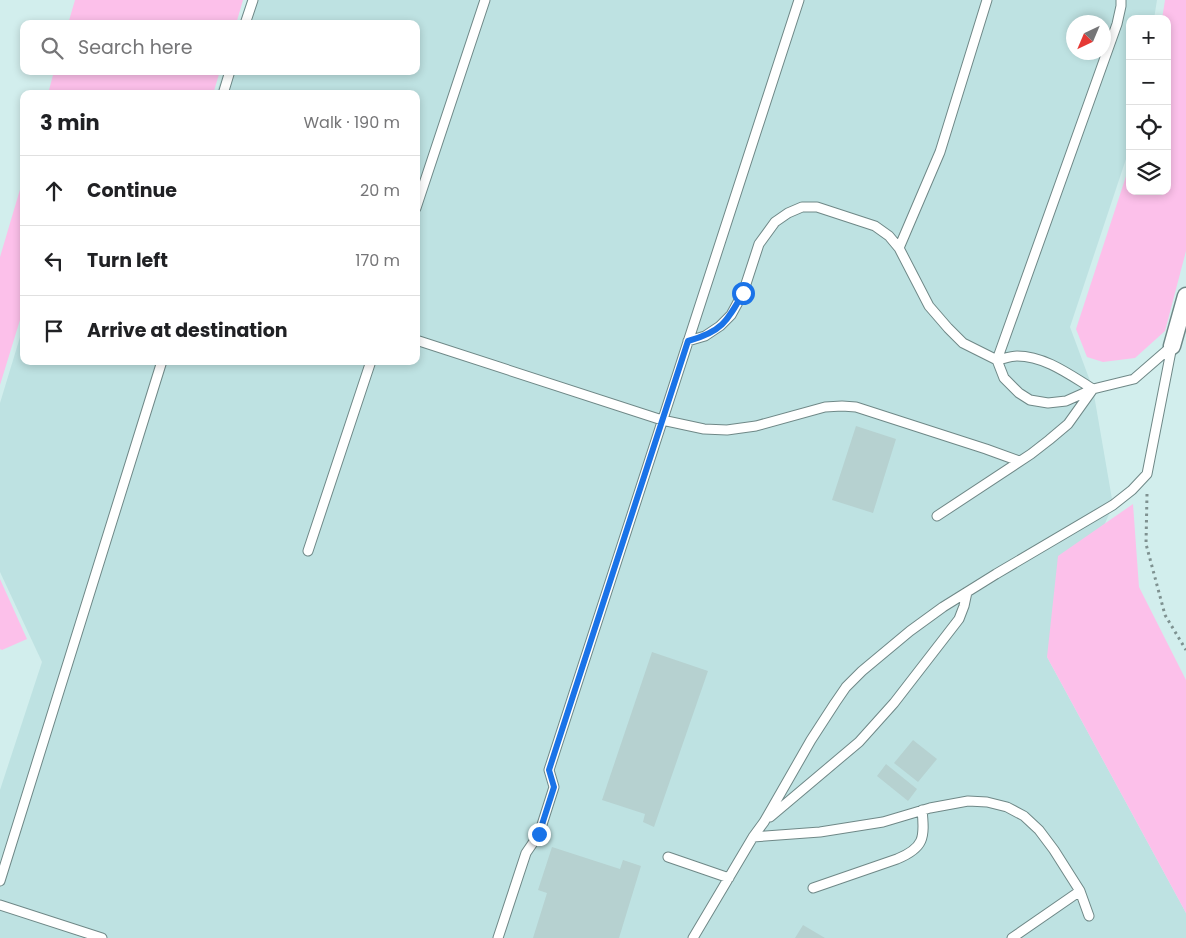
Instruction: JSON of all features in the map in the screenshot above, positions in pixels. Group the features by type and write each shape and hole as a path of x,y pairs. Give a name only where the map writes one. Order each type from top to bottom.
{"street":[{"path":"1172,346 1186,296"}],"lane":[{"path":"246,20 253,0"},
{"path":"420,196 485,0"},
{"path":"498,938 526,854 539,834 554,787 549,770 798,0"},
{"path":"899,248 940,152 987,0"},
{"path":"1121,0 1117,24 997,360 1004,378 1019,392 1030,400 1048,403 1066,401 1093,389 1134,379 1172,346"},
{"path":"223,90 229,75"},
{"path":"688,341 705,336 720,326 730,315 743,293 759,244 775,222 788,213 802,207 817,207 875,226 889,236 899,248 929,306 963,343 997,360 1016,356 1054,365 1093,389"},
{"path":"420,341 662,420 704,430 727,430 756,426 825,407 856,407 1019,461"},
{"path":"693,938 846,687 910,630 967,592 1112,505 1132,490 1147,474 1172,346"},
{"path":"0,882 161,365"},
{"path":"308,551 370,365"},
{"path":"937,516 1049,440 1068,424 1093,389"},
{"path":"764,822 859,742 894,703 959,619 967,592"},
{"path":"753,838 820,832 883,822 922,810 968,801 987,802 1007,807 1024,816 1039,830 1080,891 1089,916"},
{"path":"813,888 902,857 915,850 922,840 924,829 922,810"},
{"path":"668,857 729,878"},
{"path":"1012,938 1080,891"},
{"path":"0,905 102,938"}],"path":[{"path":"1147,474 1146,544 1165,615 1186,650"}],"shaded area":[{"path":"75,0 243,0 237,20 69,20"},
{"path":"247,0 1157,0 1155,15 1126,15 1126,159 1070,327 1093,389 1113,505 1047,657 1186,913 1186,938 0,938 0,790 42,662 0,572 0,403 20,337 20,365 420,365 420,90 217,90 223,75 420,75 420,20 240,20"},
{"path":"1165,0 1186,0 1186,251 1165,331 1135,358 1103,362 1087,357 1076,329 1126,176 1126,195 1171,195 1171,15 1163,15"},
{"path":"53,75 219,75 214,90 49,90"},
{"path":"20,190 20,320 0,385 0,257"},
{"path":"1133,504 1139,587 1186,680 1186,913 1047,657 1058,556"},
{"path":"0,579 27,639 2,650 0,649"}],"building":[{"path":"856,426 896,439 873,513 832,500"},
{"path":"652,652 708,671 654,827 643,822 645,814 602,800"},
{"path":"913,740 937,759 918,782 894,763"},
{"path":"886,764 917,789 908,801 877,776"},
{"path":"552,847 620,869 623,860 641,866 619,938 533,938 547,893 538,890"},
{"path":"803,925 825,938 795,938"}],"route":[{"path":"539,834 554,787 549,770 688,341 705,336 720,326 730,315 743,293"}]}
